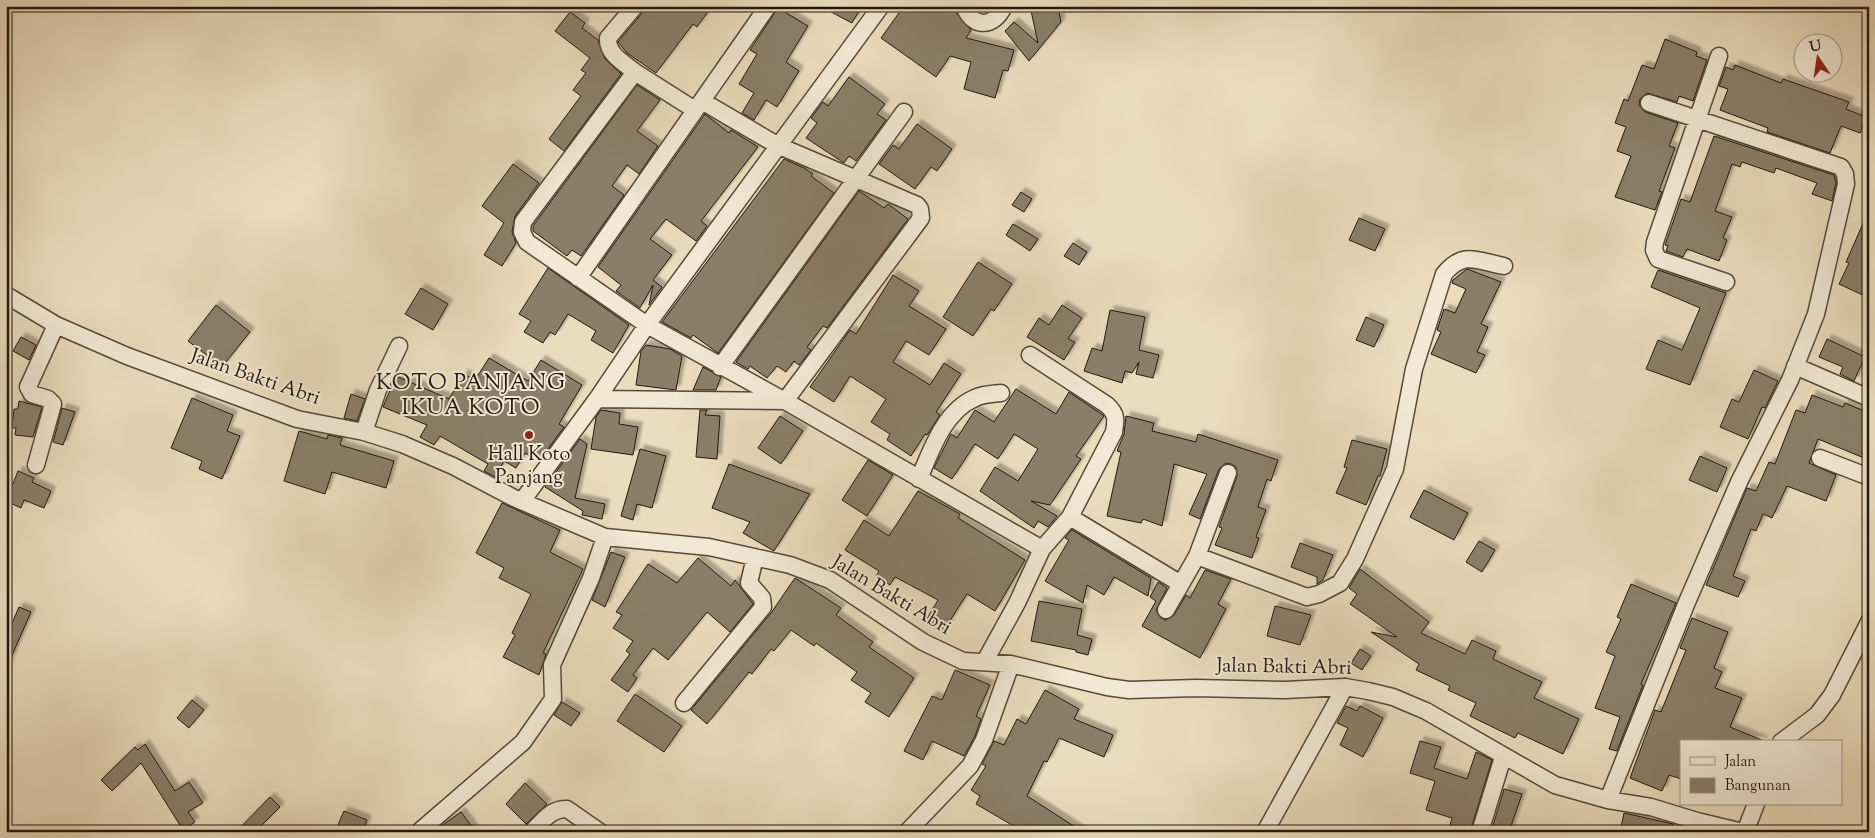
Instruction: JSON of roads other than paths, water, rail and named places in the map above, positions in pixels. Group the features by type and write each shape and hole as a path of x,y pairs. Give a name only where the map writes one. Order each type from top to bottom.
{"street":[{"path":"635,6 608,38 611,52 634,72 778,145 917,206 920,209 921,218 786,401"},
{"path":"578,278 768,6"},
{"path":"522,501 597,398 647,325 882,6"},
{"path":"964,6 969,17 978,23 984,23 990,22 999,16 1004,6"},
{"path":"1719,56 1696,119 1654,250 1658,260 1726,282"},
{"path":"634,72 523,222 522,232 527,242 647,325 720,367 786,401 919,480 1042,549"},
{"path":"1608,800 1691,593 1739,482 1795,366 1816,314 1846,184 1845,174 1841,167 1649,103"},
{"path":"720,367 904,112"},
{"path":"1197,556 1307,597 1324,592 1340,583 1355,559 1395,469 1414,369 1444,274 1454,262 1460,260 1468,259 1504,266"},
{"name":"Jalan Bakti Abri","path":"6,295 56,325 126,356 297,419 364,432 402,444 453,466 522,501 605,536 709,547 790,565 830,580 923,642 963,661 1011,664 1107,687 1129,690 1196,688 1276,690 1345,687 1393,697 1426,711 1503,757 1555,785 1608,800 1651,806 1697,821 1744,832"},
{"path":"36,465 53,404 48,399 32,394 29,391 29,383 56,325"},
{"path":"364,432 378,390 399,346"},
{"path":"984,661 1017,603 1042,549 1070,517 1114,432 1116,420 1114,412 1030,355"},
{"path":"1795,366 1869,398"},
{"path":"919,480 936,441 957,409 977,397 1002,393"},
{"path":"597,398 786,401"},
{"path":"1820,458 1869,477"},
{"path":"1166,610 1197,556 1228,473"},
{"path":"1070,517 1181,584"},
{"path":"422,832 421,830 523,742 553,699 552,666 591,578 605,536"},
{"path":"684,703 763,607 762,598 749,583 755,557"},
{"path":"1785,740 1816,715 1832,695 1869,622"},
{"path":"908,832 970,766 984,740 1011,664"},
{"path":"1265,832 1345,687"},
{"path":"1480,832 1503,757"},
{"path":"1744,832 1755,806"},
{"path":"532,832 552,812 561,809 567,810 600,832"}],"place":[{"name":"Hall Koto Panjang","path":"529,435"}],"district":[{"name":"KOTO PANJANG IKUA KOTO","path":"471,396"}]}
